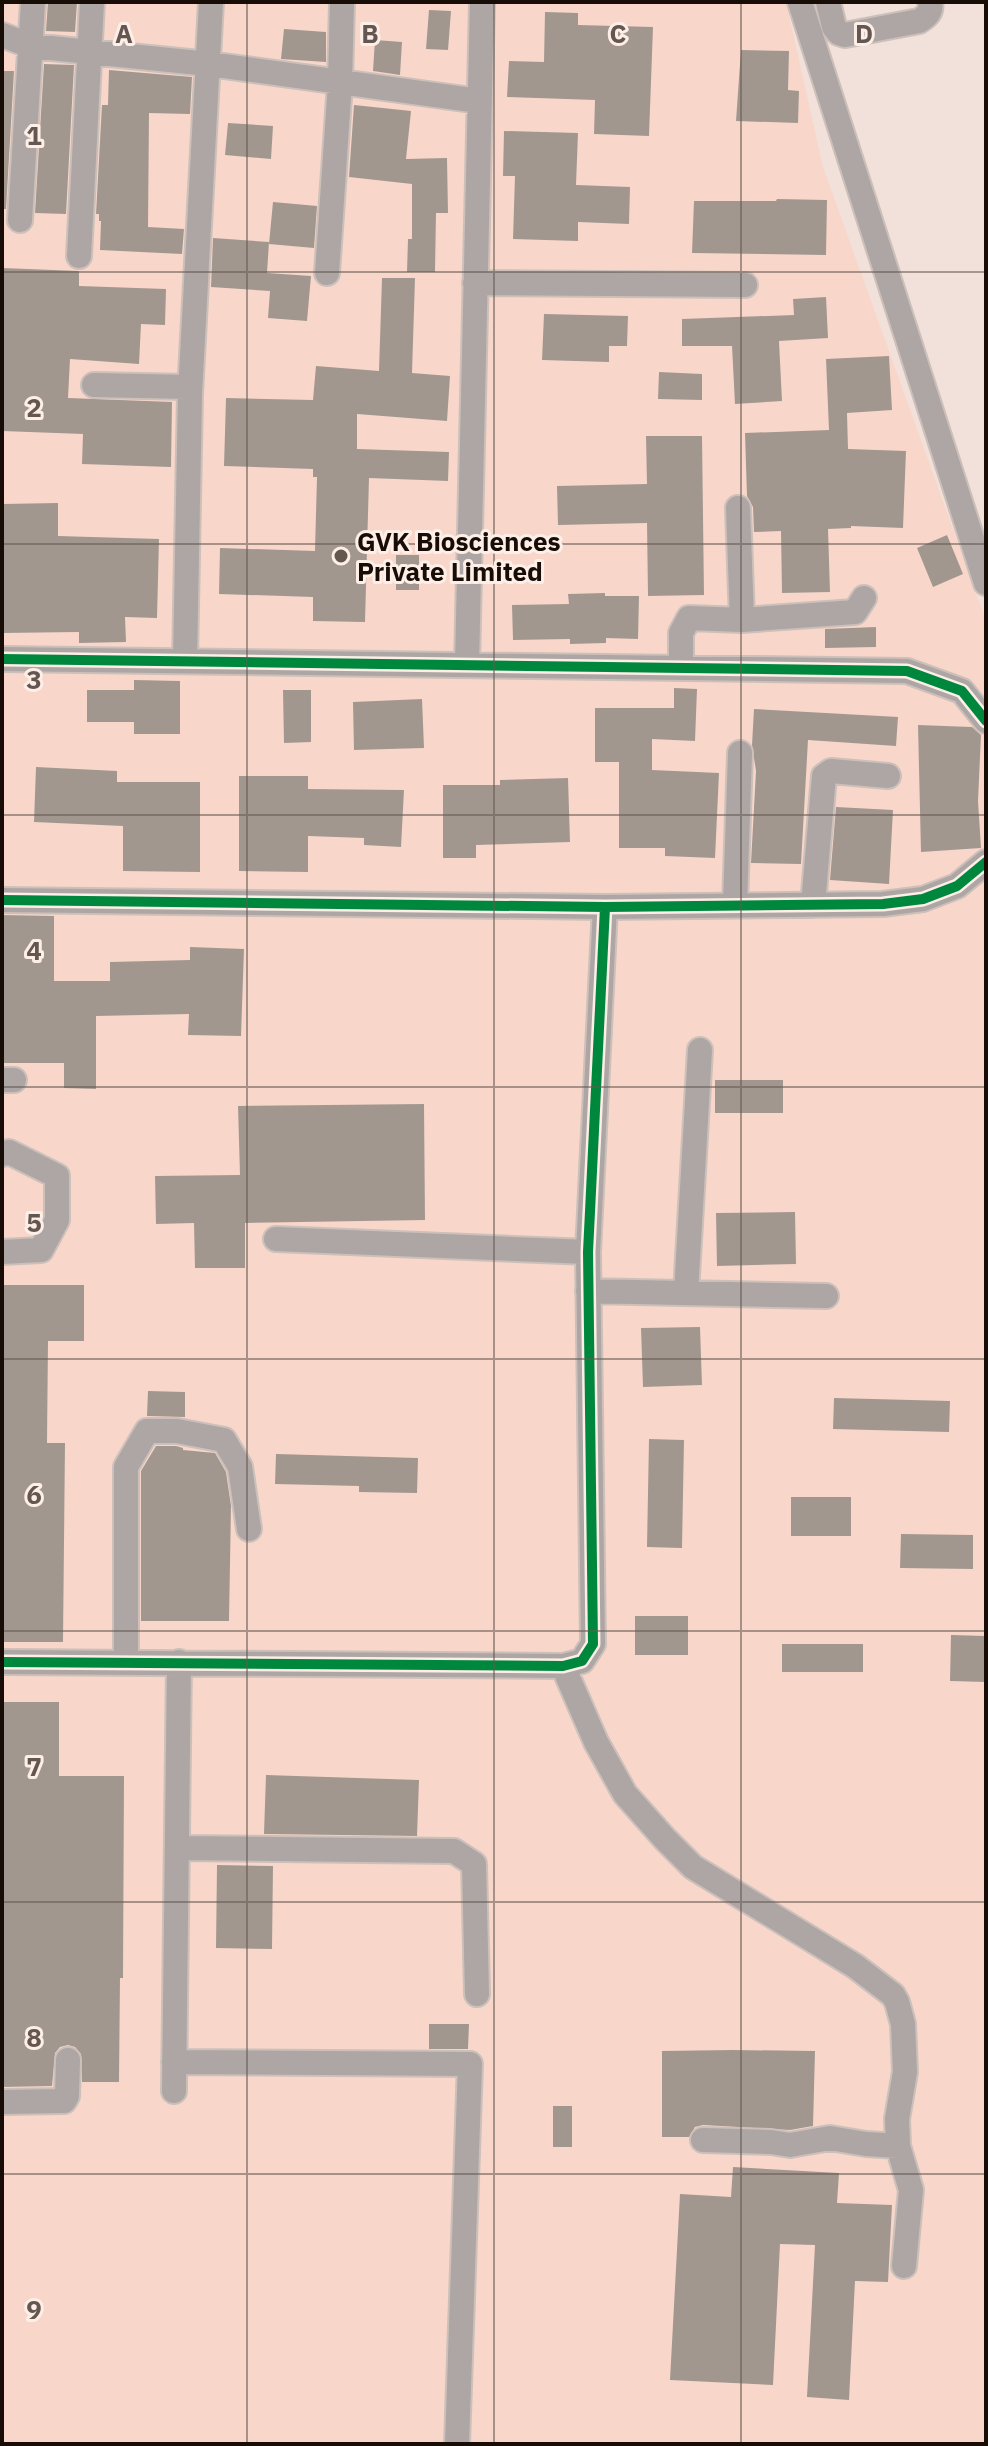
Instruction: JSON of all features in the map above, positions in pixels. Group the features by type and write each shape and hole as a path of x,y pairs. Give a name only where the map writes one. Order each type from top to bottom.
{"street":[{"path":"20,220 33,2"},
{"path":"79,256 92,2"},
{"path":"185,661 190,387 211,2"},
{"path":"327,273 340,83 342,2"},
{"path":"467,664 482,2"},
{"path":"800,2 986,583"},
{"path":"828,2 834,27 845,35 919,21 927,16 931,9 930,2"},
{"path":"2,35 31,46 209,64 479,101"},
{"path":"475,283 745,285"},
{"path":"94,385 190,387"},
{"path":"738,508 742,620"},
{"path":"681,667 681,633 689,618 742,620 855,612 864,598"},
{"path":"2,659 907,671 962,691 986,721"},
{"path":"735,905 740,753"},
{"path":"813,905 824,776 831,771 888,776"},
{"path":"2,900 605,907 883,904 923,899 957,886 986,862"},
{"path":"2,1662 563,1666 582,1661 593,1644 588,1252 605,907"},
{"path":"686,1293 700,1050"},
{"path":"2,1154 9,1152 57,1176 57,1220 41,1250 2,1252"},
{"path":"276,1239 588,1252"},
{"path":"588,1291 826,1296"},
{"path":"126,1662 126,1467 147,1431 177,1431 224,1440 240,1467 249,1529"},
{"path":"174,2091 179,1662"},
{"path":"563,1666 596,1742 625,1794 693,1867 855,1966 893,1995 901,2011 904,2037 905,2072 897,2119 898,2146 911,2190 904,2266"},
{"path":"177,1848 454,1851 474,1864 477,1994"},
{"path":"2,2102 64,2101 67,2096 68,2060"},
{"path":"174,2062 470,2064 457,2444"},
{"path":"703,2140 790,2145 830,2138 898,2146"}],"shaded area":[{"path":"2,2 786,2 823,167 986,621 986,2444 2,2444"}],"building":[{"path":"48,2 77,2 75,32 46,31"},
{"path":"429,10 451,11 448,50 426,49"},
{"path":"545,12 578,13 578,25 653,27 649,136 594,134 595,100 507,97 509,61 544,62"},
{"path":"284,29 326,32 326,62 281,59"},
{"path":"375,40 402,42 400,75 373,71"},
{"path":"741,50 789,51 788,90 799,91 798,123 736,121"},
{"path":"44,64 74,65 66,214 35,213"},
{"path":"109,70 192,77 190,114 149,113 148,227 184,229 182,254 100,250 101,221 99,214 96,214 102,105 108,105"},
{"path":"2,71 14,71 6,209 2,209"},
{"path":"354,105 411,111 406,159 447,158 448,213 436,213 435,272 407,272 408,239 412,239 412,184 349,177"},
{"path":"228,123 273,126 271,159 225,155"},
{"path":"504,131 578,133 576,185 630,187 629,224 578,222 578,241 513,239 515,176 503,176"},
{"path":"827,200 826,255 692,253 694,201"},
{"path":"273,202 317,206 314,248 269,244"},
{"path":"213,238 269,242 267,273 311,276 307,321 268,318 270,291 211,287"},
{"path":"2,268 79,271 79,286 166,289 165,325 141,324 139,364 70,359 68,398 172,402 171,467 82,464 83,434 2,431"},
{"path":"382,278 415,278 412,373 450,376 447,421 357,414 357,449 449,452 448,481 369,478 365,622 313,621 313,597 219,594 220,548 315,551 317,477 313,477 313,469 224,466 226,398 313,400 316,366 379,371"},
{"path":"826,297 828,338 779,341 782,401 735,404 732,346 682,346 682,319 794,315 793,299"},
{"path":"544,314 628,316 627,346 609,346 609,362 542,360"},
{"path":"889,356 892,410 847,413 848,449 906,451 903,528 851,526 828,529 830,592 782,593 781,531 754,532 753,507 747,496 745,433 829,430 826,359"},
{"path":"659,372 702,374 702,400 658,399"},
{"path":"646,436 702,436 704,595 648,596 647,523 558,525 557,486 647,484"},
{"path":"58,503 58,536 159,539 157,618 125,617 126,642 79,643 79,632 2,633 2,504"},
{"path":"947,535 963,574 933,587 917,548"},
{"path":"396,555 419,555 419,590 396,590"},
{"path":"605,593 605,596 639,596 638,639 606,638 606,643 570,644 570,639 513,640 512,605 569,604 568,594"},
{"path":"876,627 876,647 825,648 825,629"},
{"path":"134,680 180,681 180,734 134,734 134,722 87,722 87,690 134,690"},
{"path":"674,688 697,689 695,741 652,739 652,770 719,773 715,858 665,856 665,848 619,848 619,762 595,762 595,708 674,708"},
{"path":"283,690 311,690 311,742 284,743"},
{"path":"422,699 424,748 354,750 353,702"},
{"path":"754,709 898,717 896,746 808,740 801,864 751,863 756,771 752,745"},
{"path":"918,725 972,727 981,735 978,801 981,848 921,852"},
{"path":"36,767 117,771 117,782 200,782 200,872 123,871 123,826 34,822"},
{"path":"239,776 308,776 308,789 404,790 401,847 364,845 364,838 308,836 308,872 239,871"},
{"path":"568,778 570,842 476,845 476,858 443,858 443,785 500,785 500,780"},
{"path":"836,807 893,810 889,884 830,880"},
{"path":"2,915 54,916 54,981 110,981 110,962 190,960 190,947 244,949 241,1036 188,1035 189,1014 96,1016 96,1089 64,1088 64,1063 2,1063"},
{"path":"715,1080 783,1080 783,1113 715,1113"},
{"path":"424,1104 425,1220 245,1223 245,1268 195,1268 194,1223 156,1224 155,1176 240,1175 238,1106"},
{"path":"795,1212 796,1264 717,1266 716,1213"},
{"path":"2,1285 84,1285 84,1341 48,1341 47,1443 65,1443 63,1642 2,1642"},
{"path":"700,1327 702,1385 643,1387 641,1328"},
{"path":"148,1391 185,1392 185,1417 147,1416"},
{"path":"834,1398 950,1401 949,1432 833,1429"},
{"path":"649,1439 684,1440 682,1548 647,1547"},
{"path":"156,1446 215,1453 226,1472 231,1506 229,1621 141,1621 141,1471"},
{"path":"276,1454 418,1458 417,1493 359,1492 359,1486 275,1484"},
{"path":"791,1497 851,1497 851,1536 791,1536"},
{"path":"901,1534 973,1535 973,1569 900,1568"},
{"path":"635,1616 688,1616 688,1655 635,1655"},
{"path":"951,1635 986,1636 986,1682 950,1681"},
{"path":"782,1644 863,1644 863,1672 782,1672"},
{"path":"2,1702 59,1702 59,1776 124,1776 119,2082 82,2082 81,2054 68,2045 60,2047 55,2053 52,2086 2,2087"},
{"path":"266,1775 419,1780 417,1836 264,1834"},
{"path":"217,1865 273,1866 272,1949 216,1948"},
{"path":"429,2024 469,2024 468,2049 429,2049"},
{"path":"662,2051 815,2051 813,2126 790,2130 703,2125 695,2127 689,2137 662,2137"},
{"path":"553,2106 572,2106 572,2147 553,2147"},
{"path":"733,2167 839,2173 837,2203 892,2205 888,2282 855,2281 849,2400 807,2397 815,2245 780,2244 773,2385 670,2380 680,2194 731,2197"}],"cycle path":[{"path":"2,659 907,671 962,691 986,721"},
{"path":"2,900 605,907 883,904 923,899 957,886 986,862"},
{"path":"2,1662 563,1666 582,1661 593,1644 588,1252 605,907"}],"place":[{"name":"GVK Biosciences Private Limited","path":"341,556"}]}
